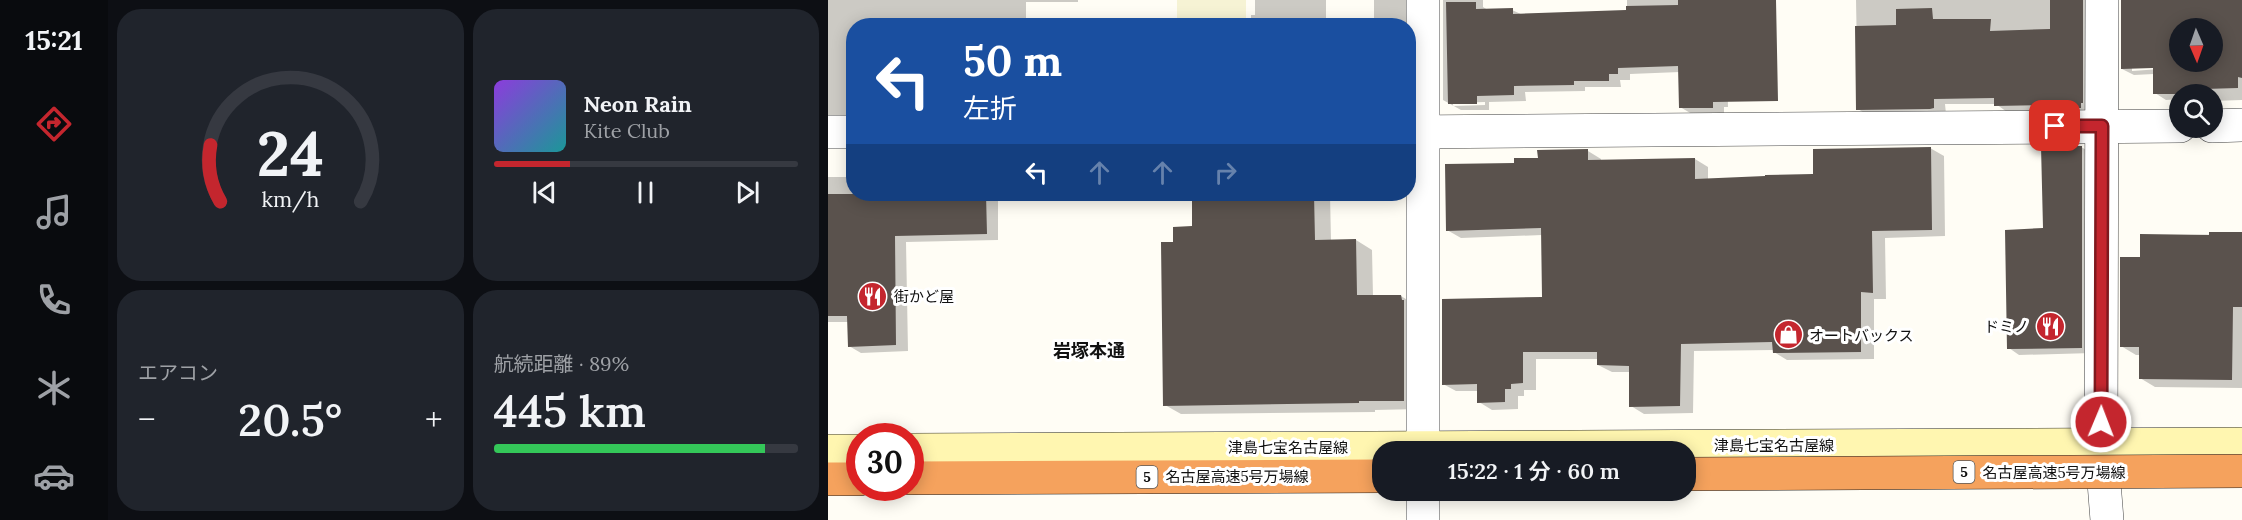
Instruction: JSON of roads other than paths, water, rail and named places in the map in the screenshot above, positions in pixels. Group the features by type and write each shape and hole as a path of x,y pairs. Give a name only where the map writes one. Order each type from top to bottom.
{"highway":[{"name":"名古屋高速5号万場線","path":"1696,474 2242,471"},
{"name":"名古屋高速5号万場線","path":"924,478 1372,476"},
{"path":"828,479 846,479"}],"main road":[{"name":"津島七宝名古屋線","path":"1696,447 2242,444"},
{"name":"津島七宝名古屋線","path":"924,450 1372,449"},
{"path":"828,451 846,451"}],"street":[{"path":"1423,0 1416,132 1423,441"},
{"path":"2102,0 2101,444 2107,520"},
{"path":"1416,132 2169,126"},
{"path":"2223,126 2242,126"},
{"path":"828,132 846,132"},
{"path":"1423,501 1423,520"}],"place":[{"name":"街かど屋","path":"873,296"},
{"name":"ドミノ","path":"2050,326"},
{"name":"オートバックス","path":"1788,335"}],"district":[{"name":"岩塚本通","path":"1089,350"}]}
